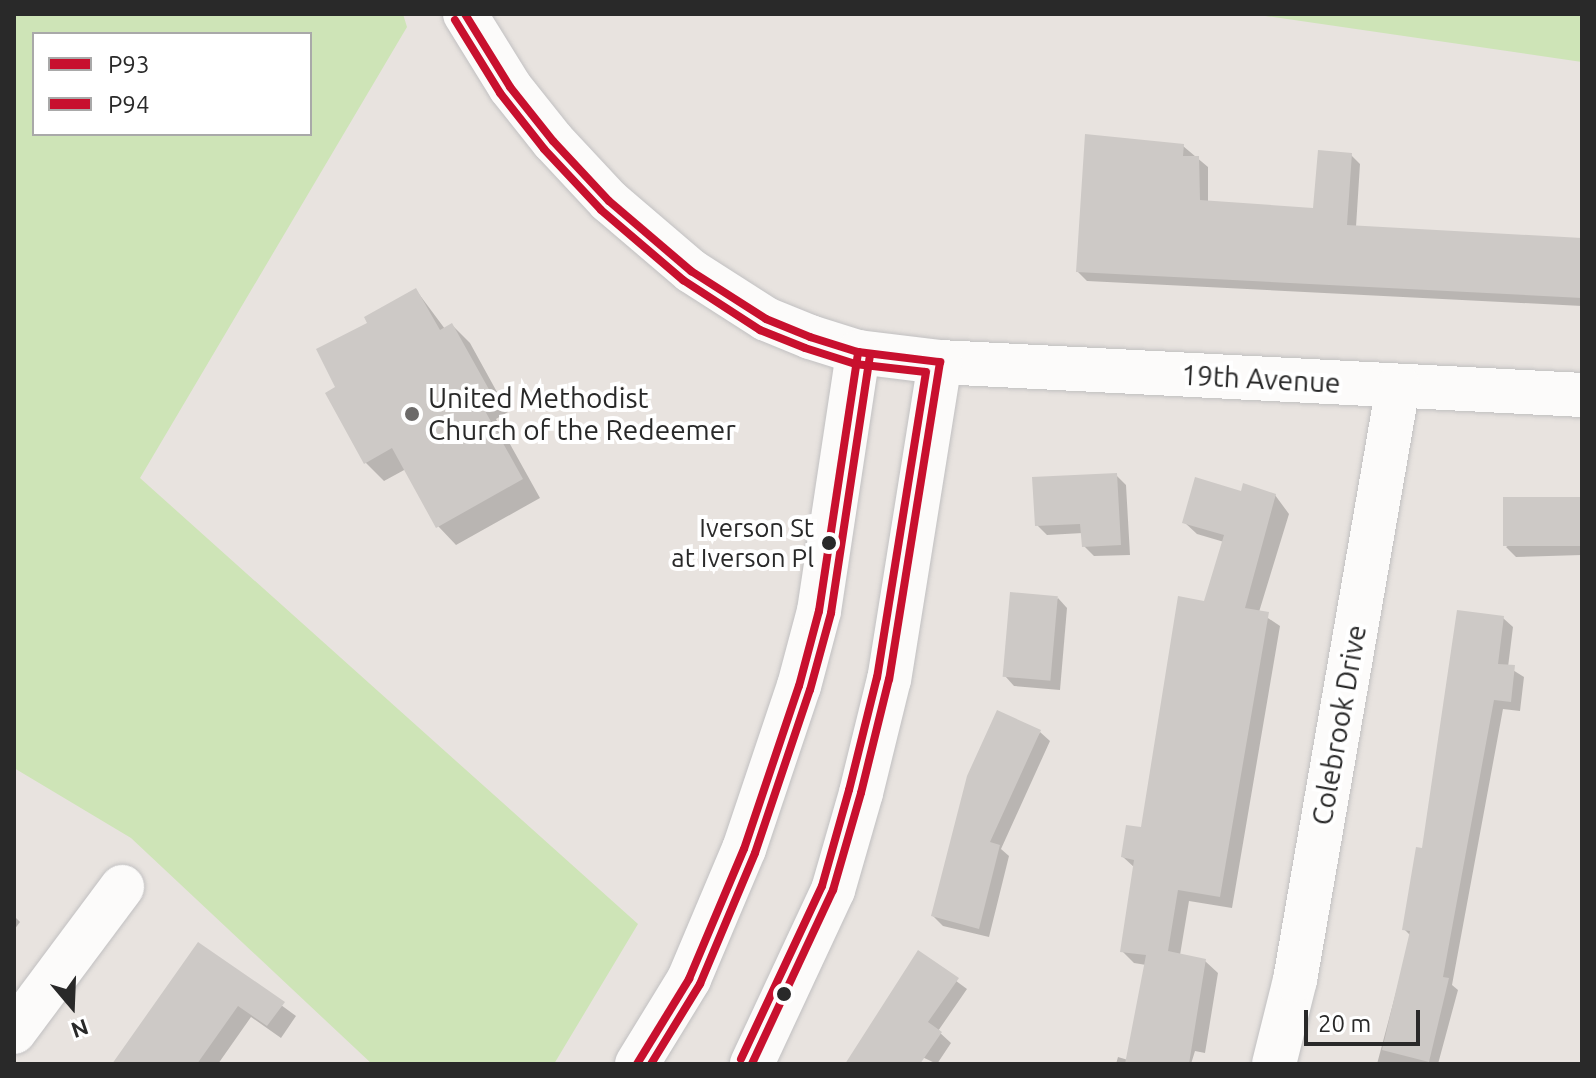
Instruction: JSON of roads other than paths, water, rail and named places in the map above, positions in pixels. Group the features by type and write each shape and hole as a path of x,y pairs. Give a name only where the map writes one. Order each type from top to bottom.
{"main road":[{"name":"19th Avenue","path":"465,14 510,87 553,141 641,231 691,271 766,319 858,352 940,362 1582,395"},
{"path":"637,1064 689,979 744,849 799,686 819,611 858,352"},
{"path":"752,1064 833,890 861,793 889,679 940,362"},
{"name":"Colebrook Drive","path":"1274,1064 1295,980 1398,386"},
{"path":"14,1032 122,887"}],"place":[{"name":"United Methodist Church of the Redeemer","path":"412,414"},
{"name":"Iverson St at Iverson Pl","path":"829,543"}]}
